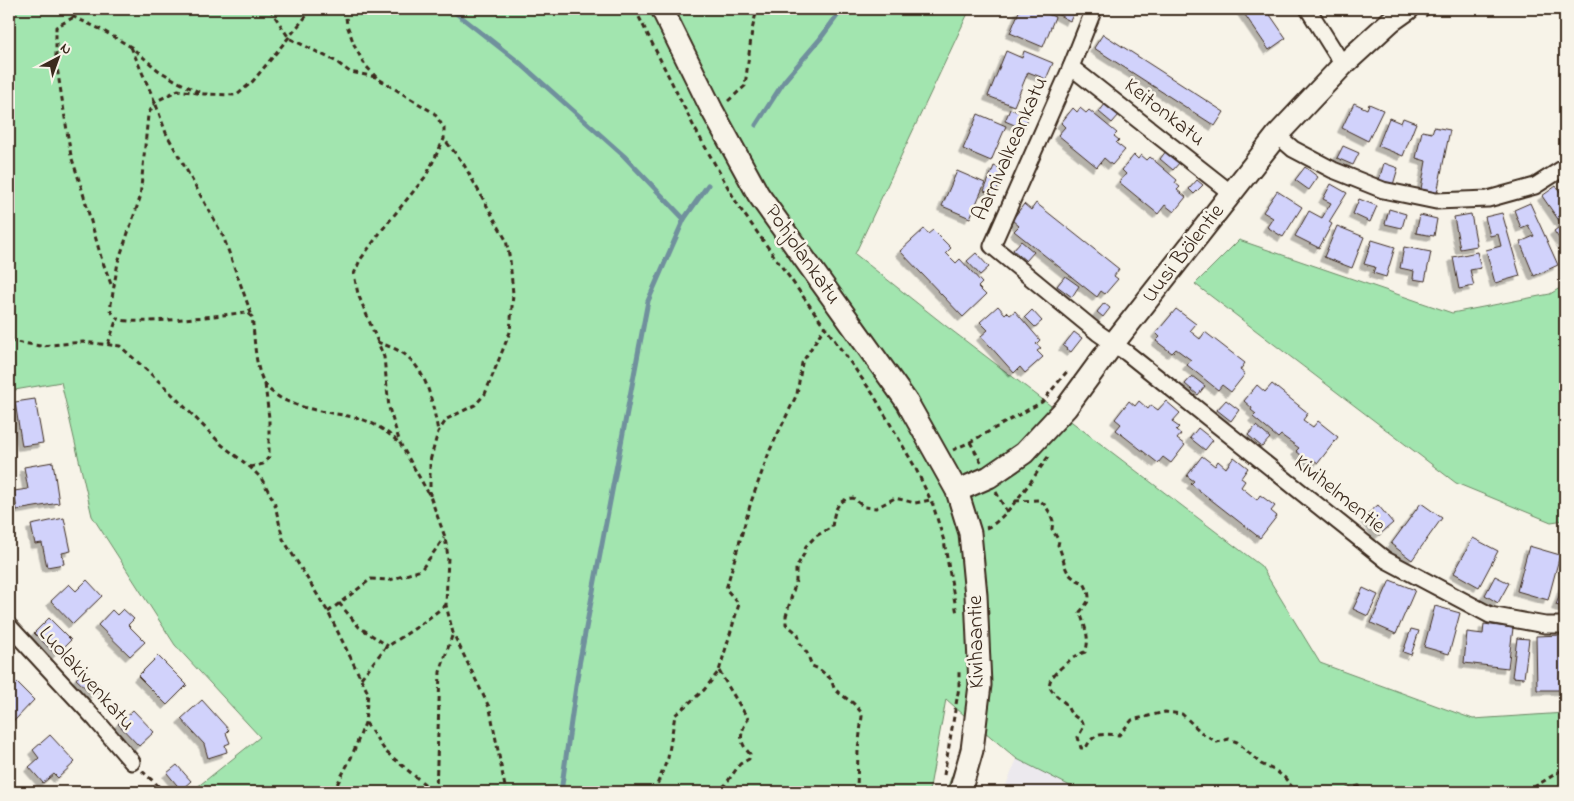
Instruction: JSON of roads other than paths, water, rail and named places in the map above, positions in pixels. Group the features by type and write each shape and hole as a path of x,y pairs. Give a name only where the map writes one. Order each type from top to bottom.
{"main road":[{"name":"Pohjolankatu","path":"662,9 712,110 758,194 907,402 957,491"},
{"name":"Uusi Bölentie","path":"957,491 989,476 1024,453 1066,408 1113,344 1277,135 1343,65 1408,9"},
{"name":"Kivihaantie","path":"951,787 972,750 980,685 976,595 970,533 957,491"}],"street":[{"name":"Aarnivalkeankatu","path":"1094,9 1071,67 992,246 1113,344"},
{"path":"1308,9 1343,65"},
{"name":"Keitonkatu","path":"1071,67 1231,193"},
{"path":"1277,135 1294,148 1333,170 1383,190 1436,201 1488,199 1535,186 1565,167"},
{"name":"Kivihelmentie","path":"1113,344 1127,353 1386,560 1490,615 1545,625 1565,625"},
{"name":"Luolakivenkatu","path":"9,626 132,762"}],"waterway":[{"path":"451,9 521,64 624,156 684,219"},
{"path":"756,125 785,80 820,39 842,9"},
{"path":"561,792 579,665 648,301 684,219 708,185"}]}
